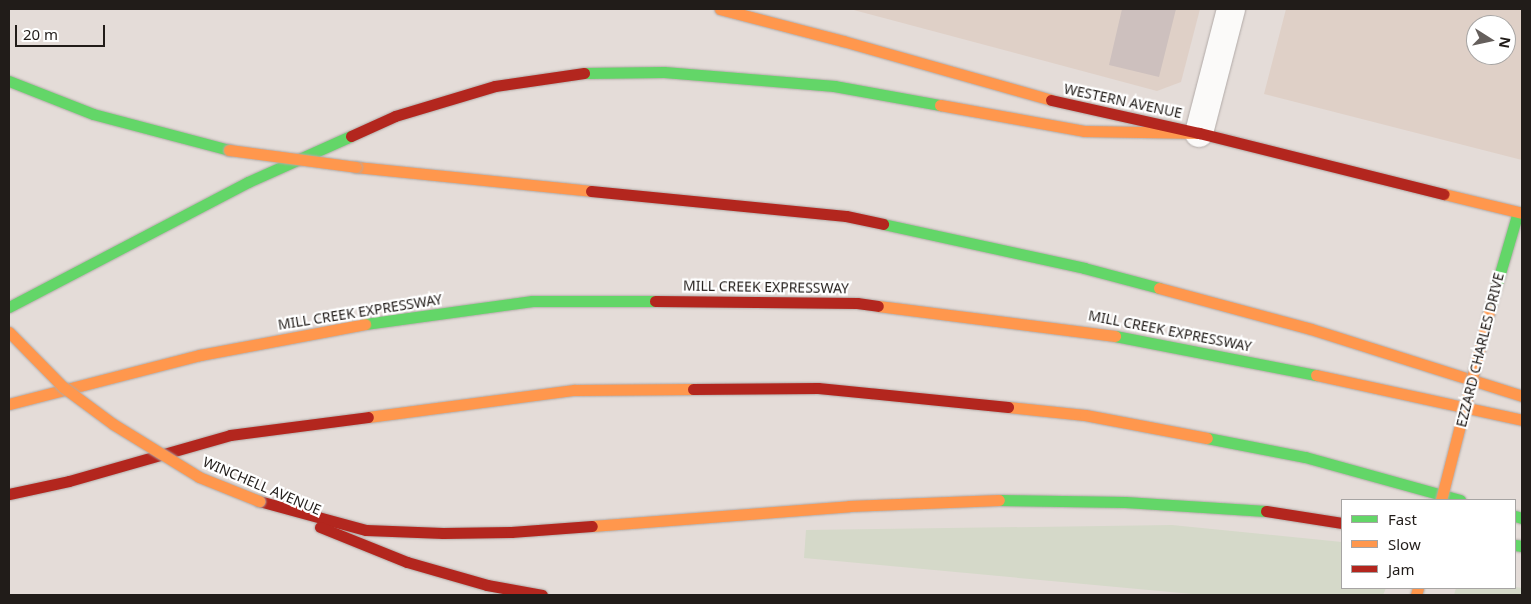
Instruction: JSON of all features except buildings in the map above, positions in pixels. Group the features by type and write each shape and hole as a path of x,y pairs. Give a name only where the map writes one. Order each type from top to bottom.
{"main road":[{"name":"WESTERN AVENUE","path":"720,9 843,41 1031,96 1199,133 1521,209"},
{"path":"9,307 248,182 395,116 495,86 576,73 664,72 834,86 1084,131 1199,133"},
{"path":"9,81 93,114 229,150 356,167 846,216 1103,273 1311,329 1522,396"},
{"name":"EZZARD CHARLES DRIVE","path":"1441,499 1489,311 1521,209"},
{"name":"MILL CREEK EXPRESSWAY","path":"9,404 200,354 379,321 532,301 688,301 857,303 1090,331 1306,373 1522,420"},
{"name":"WINCHELL AVENUE","path":"9,332 63,387 113,424 199,477 407,562 487,585 542,595"},
{"path":"9,494 70,482 230,435 574,390 818,388 1085,415 1305,457 1456,499"},
{"path":"258,501 366,530 443,534 511,532 848,506 986,500 1125,502 1252,509 1341,522"}],"street":[{"path":"1199,133 1231,9"}],"shaded area":[{"path":"850,9 1200,9 1181,82 1157,91"},
{"path":"1286,9 1522,9 1522,160 1264,94"}],"green space":[{"path":"1172,525 1341,542 1341,589 1386,589 1383,595 1203,595 804,558 806,530"},
{"path":"1522,588 1522,595 1454,595 1456,589"}],"traffic: fast":[{"path":"584,73 664,72 834,86 940,105"},
{"path":"9,81 93,114 229,150"},
{"path":"9,307 248,182 351,136"},
{"path":"1489,311 1518,212"},
{"path":"883,224 1084,268 1159,288"},
{"path":"365,324 532,301 655,301"},
{"path":"1115,336 1316,375"},
{"path":"1207,438 1305,457 1456,499"},
{"path":"999,500 1125,502 1266,511"},
{"path":"1516,516 1522,518"},
{"path":"1516,545 1522,546"}],"traffic: slow":[{"path":"720,9 843,41 1051,100"},
{"path":"940,105 1084,131 1199,133"},
{"path":"229,150 356,167"},
{"path":"356,167 591,191"},
{"path":"1444,194 1522,213"},
{"path":"1159,288 1311,329 1522,396"},
{"path":"878,306 1115,336"},
{"path":"1441,499 1489,311"},
{"path":"9,404 200,355 365,324"},
{"path":"9,332 63,387 113,424 199,477 259,501"},
{"path":"1316,375 1522,420"},
{"path":"368,417 574,390 693,389"},
{"path":"1008,407 1085,415 1207,438"},
{"path":"592,526 849,506 999,500"},
{"path":"1416,595 1418,589"}],"traffic: jam":[{"path":"351,136 395,116 495,86 584,73"},
{"path":"1051,100 1199,133 1444,194"},
{"path":"591,191 846,216 883,224"},
{"path":"655,301 857,303 878,306"},
{"path":"693,389 818,388 1008,407"},
{"path":"9,494 69,481 230,435 368,417"},
{"path":"259,501 366,530 443,533 511,532 592,526"},
{"path":"1266,511 1341,523"},
{"path":"320,527 407,562 487,585 542,595"}]}
